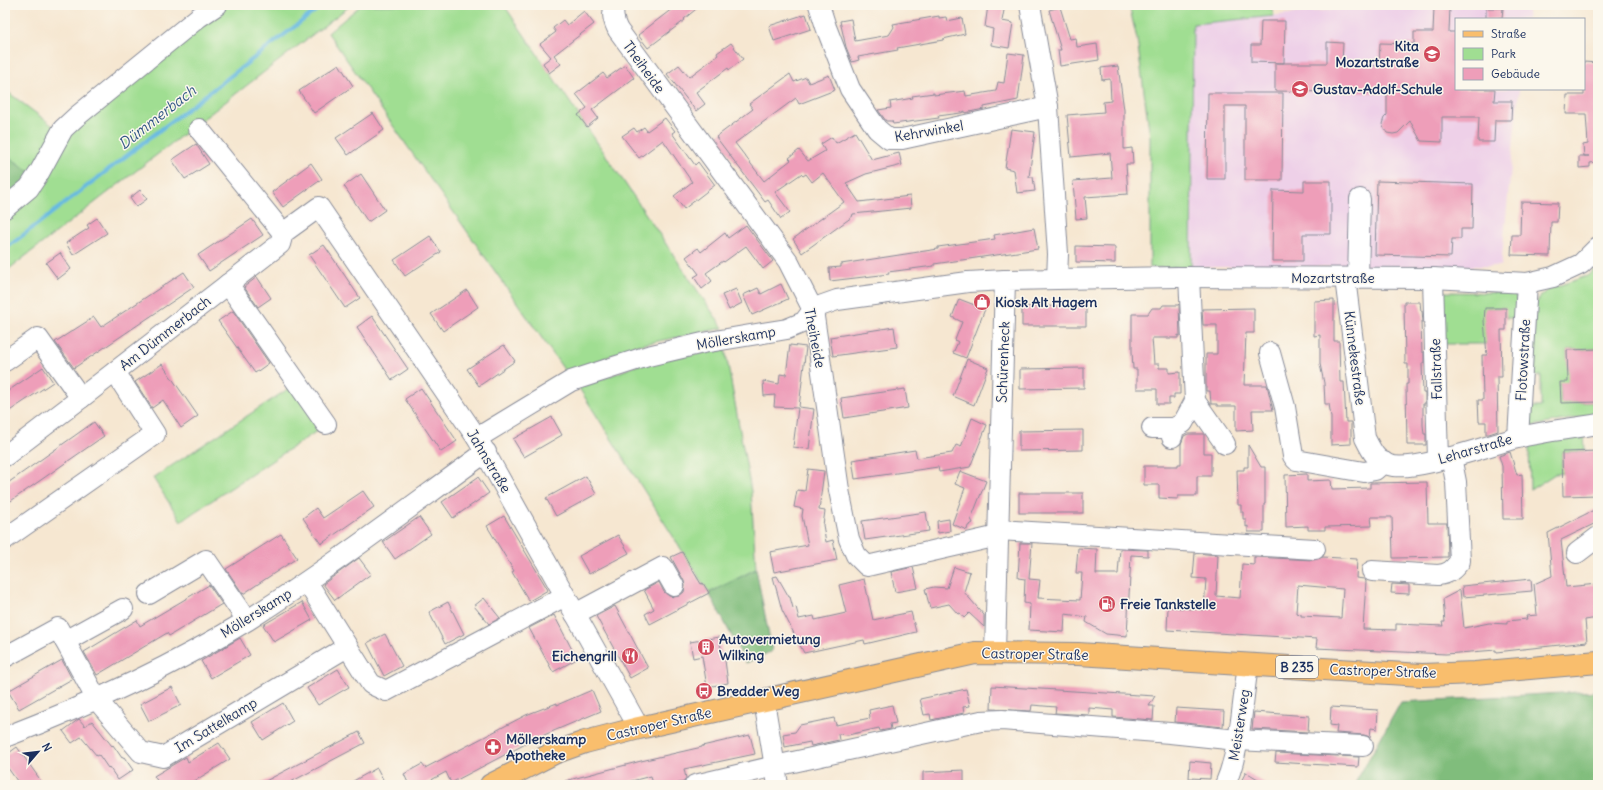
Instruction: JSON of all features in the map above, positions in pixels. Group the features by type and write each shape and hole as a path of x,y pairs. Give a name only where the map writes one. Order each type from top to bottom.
{"main road":[{"name":"Castroper Straße","path":"491,785 554,753 585,742 638,728 975,653 1078,654 1422,675 1475,673 1598,662"}],"street":[{"path":"5,208 29,188 63,129 199,17 217,5"},
{"name":"Theiheide","path":"615,5 613,9 613,19 618,30 788,261 813,310 839,490 849,539 856,555 867,566 998,533"},
{"name":"Kehrwinkel","path":"819,5 850,88 876,129 890,139 902,138 1048,107"},
{"path":"1005,280 1057,279 1058,254 1048,107 1030,5"},
{"path":"199,129 283,233"},
{"name":"Künnekestraße","path":"1360,199 1352,278 1365,438 1373,455 1384,462"},
{"name":"Am Dümmerbach","path":"5,456 280,244 283,233 319,207"},
{"name":"Jahnstraße","path":"319,207 481,445 638,728"},
{"name":"Mozartstraße","path":"1057,279 1189,277 1433,278 1527,283 1553,277 1581,264 1598,246"},
{"path":"1152,428 1173,432 1183,423 1195,401 1189,277"},
{"name":"Fallstraße","path":"1372,571 1438,576 1447,574 1454,570 1460,562 1456,482 1445,459 1433,278"},
{"name":"Möllerskamp","path":"5,737 97,700 162,668 247,620 307,582 481,445 571,381 648,356 702,343 787,329 804,322 813,310 837,300 968,282 1005,280"},
{"name":"Schürenheck","path":"995,652 1005,280"},
{"name":"Flotowstraße","path":"1518,438 1527,283"},
{"path":"228,284 326,424"},
{"path":"5,361 38,338 81,398"},
{"path":"1270,353 1285,408 1293,456 1296,460 1364,472 1375,470 1384,462"},
{"path":"5,539 155,434 115,372"},
{"path":"1195,401 1225,444"},
{"name":"Leharstraße","path":"1384,462 1389,465 1404,466 1445,459 1518,438 1598,424"},
{"path":"998,533 1314,549"},
{"path":"1577,553 1598,537"},
{"path":"149,594 206,560 247,620"},
{"path":"575,614 663,567 674,586"},
{"path":"307,582 371,684 386,691 565,596"},
{"path":"5,657 58,628 66,641 123,609"},
{"name":"Im Sattelkamp","path":"66,641 97,700 141,752 163,757 347,647"},
{"name":"Meisterweg","path":"1225,785 1231,771 1237,740 1248,665"},
{"path":"764,701 778,785"},
{"path":"695,785 981,721 1009,721 1170,733 1237,740 1363,746"}],"shaded area":[{"name":"Gustav-Adolf-Schule","path":"1382,5 1529,5 1527,18 1455,18 1455,90 1519,90 1501,266 1191,267 1193,23"}],"green space":[{"path":"226,5 351,5 5,272 5,202 34,175 5,154 5,90 57,129"},
{"path":"361,5 504,5 723,328 634,346 567,374 328,33"},
{"path":"1129,5 1270,5 1274,16 1193,24 1191,267 1150,268 1150,137 1137,39"},
{"path":"5,154 34,175 5,202"},
{"path":"1598,267 1598,349 1567,350 1568,370 1579,370 1579,382 1560,383 1561,403 1598,402 1598,414 1532,426 1528,417 1528,407 1541,407 1541,376 1530,376 1536,304 1540,296 1549,289 1587,276"},
{"path":"1441,292 1512,293 1516,296 1518,318 1506,318 1505,308 1486,308 1487,344 1441,344"},
{"path":"725,349 751,491 756,569 709,593 579,388 643,363"},
{"path":"294,385 323,427 181,521 153,478"},
{"path":"1584,433 1585,451 1562,452 1562,466 1565,473 1555,474 1530,490 1529,443"},
{"path":"756,569 772,651 746,663 709,593"},
{"path":"1598,691 1598,785 1354,785 1401,702"}],"building":[{"path":"677,5 701,5 684,19 685,20 648,48 638,35"},
{"path":"988,5 1005,5 1002,21 1013,23 1009,48 991,45 993,29 985,27"},
{"path":"1060,7 1070,39 1076,38 1077,47 1097,44 1099,60 1060,66 1058,50 1061,50 1049,10"},
{"path":"1434,7 1450,7 1449,32 1455,32 1455,90 1495,90 1494,101 1512,101 1511,120 1495,120 1494,142 1478,142 1479,117 1442,117 1442,142 1421,141 1410,121 1398,133 1387,133 1382,124 1387,115 1387,93 1275,91 1275,63 1327,63 1327,42 1343,43 1342,65 1379,66 1380,43 1414,44 1414,32 1433,32"},
{"path":"1486,8 1503,8 1502,18 1486,18"},
{"path":"584,11 594,24 554,55 561,64 549,73 543,63 551,57 540,44 556,32 553,28 563,20 567,25"},
{"path":"806,14 811,29 774,41 769,26"},
{"path":"939,16 939,18 946,17 947,21 962,18 965,34 943,40 897,48 898,50 858,57 859,60 852,62 846,47 840,21 851,19 855,41 889,35 894,27 893,24"},
{"path":"1261,21 1285,21 1284,63 1251,62 1251,45 1260,45"},
{"path":"731,43 743,59 729,70 728,68 696,92 705,104 696,111 667,74 679,65 689,77"},
{"path":"1008,53 1024,55 1018,100 984,107 984,109 965,113 965,111 961,113 938,116 939,118 893,124 892,121 886,121 878,110 891,108 890,102 913,98 912,96 965,91 966,96 996,91 998,82 1004,83"},
{"path":"1585,62 1598,63 1598,162 1590,163 1590,167 1579,168 1579,156 1584,156 1583,145 1588,144 1586,114 1566,114 1567,95 1584,95"},
{"path":"339,64 353,86 314,113 299,91"},
{"path":"625,65 634,78 592,110 598,118 587,127 578,115 587,108 576,94 603,73 607,78"},
{"path":"1118,66 1124,110 1124,149 1132,148 1133,164 1126,164 1128,194 1085,197 1087,218 1076,219 1073,181 1112,178 1110,153 1071,157 1067,115 1104,112 1103,102 1111,101 1110,79 1102,80 1101,68"},
{"path":"790,74 794,82 806,77 809,83 829,75 835,90 799,104 796,98 735,143 764,181 791,160 789,158 799,150 808,161 825,151 821,144 832,137 836,143 855,132 872,160 899,153 902,165 866,174 846,183 859,202 910,196 911,208 853,214 852,217 802,253 793,239 844,202 823,173 812,182 806,174 803,176 801,174 775,192 790,212 781,219 768,200 765,202 716,137 753,109 749,104"},
{"path":"1208,93 1283,93 1282,180 1245,180 1245,106 1225,106 1225,179 1207,179"},
{"path":"373,113 384,130 348,155 336,138"},
{"path":"665,118 675,131 672,133 695,165 698,162 715,185 684,209 674,196 692,182 663,140 639,158 622,136 634,128 637,132 644,127 647,131"},
{"path":"1011,129 1035,132 1029,177 1033,177 1035,191 1017,193 1014,170 1005,168"},
{"path":"196,144 209,164 185,179 172,160"},
{"path":"311,163 322,179 283,207 272,192"},
{"path":"361,174 385,210 368,222 344,186"},
{"path":"1304,181 1331,181 1331,234 1303,234 1303,261 1272,261 1273,190 1304,191"},
{"path":"1377,181 1473,184 1472,229 1461,229 1461,239 1452,239 1451,257 1375,255"},
{"path":"140,190 147,199 136,207 130,198"},
{"path":"1521,202 1558,203 1557,222 1551,222 1550,256 1511,255 1512,235 1520,235"},
{"path":"97,218 107,233 73,255 66,243 89,228 87,225"},
{"path":"252,219 263,235 209,271 198,255"},
{"path":"746,225 773,261 763,269 746,246 706,273 712,281 702,289 694,277 699,274 686,257 698,248 701,252 725,233 728,238"},
{"path":"1034,228 1038,249 934,264 934,266 888,272 889,274 830,281 829,268 841,267 841,264 938,249 938,247 995,239 994,235"},
{"path":"430,236 441,252 405,276 394,260"},
{"path":"324,245 360,298 345,308 309,255"},
{"path":"1076,246 1115,247 1115,263 1076,262"},
{"path":"60,253 71,269 58,279 46,263"},
{"path":"184,272 194,287 74,368 55,342 94,317 101,327"},
{"path":"257,277 271,298 258,307 244,287"},
{"path":"781,284 788,299 752,315 743,295 758,288 761,294"},
{"path":"736,289 742,303 729,310 722,295"},
{"path":"467,290 478,307 443,331 431,314"},
{"path":"959,299 985,309 966,358 953,353 958,342 955,340 962,322 952,317"},
{"path":"1334,300 1334,341 1339,341 1340,382 1344,382 1346,422 1351,422 1351,444 1331,445 1331,417 1329,404 1325,404 1324,383 1320,364 1320,335 1314,336 1314,301"},
{"path":"1404,302 1420,302 1422,311 1422,352 1424,352 1424,363 1422,363 1423,393 1425,393 1425,404 1423,404 1423,425 1424,434 1426,434 1426,445 1407,445 1406,384 1408,384 1408,364 1405,364"},
{"path":"1179,304 1180,336 1178,335 1178,338 1152,338 1154,364 1159,364 1159,368 1169,368 1169,373 1180,372 1180,394 1174,394 1174,398 1169,398 1169,404 1157,404 1157,389 1137,389 1137,369 1133,369 1132,314 1148,314 1152,308 1161,308 1163,305"},
{"path":"1086,306 1086,326 1022,326 1022,307"},
{"path":"1254,308 1254,333 1246,333 1244,385 1267,385 1273,410 1252,410 1253,430 1236,431 1236,406 1217,406 1217,404 1211,404 1210,391 1206,391 1206,354 1217,354 1217,325 1203,325 1202,309"},
{"path":"1485,308 1506,308 1506,330 1501,330 1502,377 1497,377 1498,431 1489,434 1486,434 1486,422 1479,422 1478,400 1483,400 1482,355 1487,355 1484,321"},
{"path":"233,311 269,363 255,373 218,321"},
{"path":"372,316 408,369 392,380 357,327"},
{"path":"894,327 897,347 833,356 830,337"},
{"path":"504,345 515,361 479,386 467,369"},
{"path":"790,345 806,347 799,407 814,409 809,449 793,447 798,408 774,407 775,395 764,396 763,381 779,384 780,374 786,375"},
{"path":"1598,349 1598,402 1561,403 1560,382 1568,382 1567,350"},
{"path":"967,359 988,368 974,405 953,396"},
{"path":"162,364 198,416 181,428 163,400 152,408 135,382"},
{"path":"43,367 53,382 5,414 5,393"},
{"path":"1084,368 1084,388 1020,389 1020,369"},
{"path":"421,388 457,441 441,452 405,399"},
{"path":"905,389 908,408 844,418 841,398"},
{"path":"552,417 562,435 524,457 513,439"},
{"path":"972,418 987,425 970,467 939,472 938,467 855,479 852,460 915,450 917,458 952,453 956,445 961,447"},
{"path":"94,422 104,436 5,505 5,485"},
{"path":"1083,430 1083,450 1019,451 1019,431"},
{"path":"1188,434 1204,434 1204,453 1211,453 1211,476 1197,476 1197,496 1178,496 1178,499 1159,498 1159,485 1144,485 1144,466 1178,466 1178,464 1181,464 1181,444 1184,436"},
{"path":"1248,445 1261,467 1265,467 1264,532 1248,532 1248,526 1246,527 1246,519 1243,519 1243,512 1241,512 1241,505 1238,505 1237,470 1244,470 1244,467 1248,467"},
{"path":"1598,451 1598,495 1563,496 1562,452"},
{"path":"1510,452 1517,475 1522,474 1523,519 1503,519 1502,466 1499,456"},
{"path":"808,469 824,471 819,510 825,511 823,525 826,542 833,540 837,560 774,572 770,552 808,545 802,516 803,509 794,507 797,490 805,491"},
{"path":"960,471 986,481 971,519 973,523 968,526 967,530 952,524 965,488 955,484"},
{"path":"1307,474 1307,481 1331,480 1332,489 1370,488 1370,483 1427,482 1428,523 1447,523 1448,557 1393,558 1392,517 1371,517 1372,526 1325,527 1325,530 1308,530 1308,526 1286,527 1285,475"},
{"path":"586,476 596,494 556,516 546,498"},
{"path":"478,477 489,493 453,518 442,502"},
{"path":"363,491 374,507 321,544 303,518 316,508 323,518"},
{"path":"1019,493 1083,493 1083,513 1019,513"},
{"path":"1598,508 1598,522 1561,540 1566,587 1598,584 1598,618 1585,620 1587,642 1496,652 1496,650 1446,654 1316,648 1317,639 1167,630 1168,607 1204,610 1206,579 1193,578 1195,553 1218,555 1216,596 1240,598 1242,564 1254,565 1254,557 1314,560 1323,557 1357,559 1356,578 1364,579 1366,581 1363,629 1396,630 1396,624 1443,626 1442,622 1445,622 1443,599 1460,590 1464,628 1489,623 1507,624 1507,621 1527,619 1526,616 1537,615 1534,584 1552,576 1548,533","holes":["1298,585 1343,589 1341,618 1301,616 1301,614 1296,613"]},
{"path":"926,512 929,531 865,540 862,521"},
{"path":"504,516 548,590 529,601 512,572 514,571 487,526"},
{"path":"419,517 431,534 395,559 383,542"},
{"path":"949,519 950,531 938,533 937,521"},
{"path":"281,534 297,558 243,594 226,569"},
{"path":"618,535 629,553 589,574 579,556"},
{"path":"1020,543 1032,543 1029,579 1040,580 1038,598 1080,600 1082,573 1076,573 1078,548 1097,549 1096,574 1118,574 1120,549 1148,550 1148,556 1131,555 1127,636 1106,634 1086,622 1087,617 1065,614 1064,632 1029,630 1030,604 1024,603 1025,579 1018,578"},
{"path":"682,552 701,584 703,583 709,593 650,624 645,614 654,609 644,590 659,582 664,592 669,596 679,596 684,592 684,581 671,557"},
{"path":"359,558 371,574 335,600 323,584"},
{"path":"913,567 918,588 895,592 891,572"},
{"path":"954,567 970,572 964,592 984,615 984,627 969,613 964,618 949,604 930,608 925,589 934,587 947,588"},
{"path":"777,576 790,597 793,608 796,607 799,619 814,616 815,620 846,613 839,585 864,579 873,620 911,612 916,632 865,644 864,640 804,653 782,610 773,577"},
{"path":"1531,579 1532,591 1463,597 1462,586"},
{"path":"1392,584 1409,585 1409,594 1391,593"},
{"path":"209,585 222,604 169,636 167,633 97,675 84,652 137,620 140,626"},
{"path":"484,598 500,618 489,624 474,606"},
{"path":"302,602 312,620 274,642 263,625"},
{"path":"448,602 464,634 445,644 429,612"},
{"path":"615,606 648,668 630,678 596,616"},
{"path":"554,615 577,659 553,672 529,628"},
{"path":"385,634 402,666 384,676 367,643"},
{"path":"719,637 722,653 724,653 728,683 707,687 702,656 693,658 690,642"},
{"path":"240,638 250,655 211,678 201,661"},
{"path":"62,660 72,679 19,709 8,691"},
{"path":"338,669 349,687 318,705 307,688"},
{"path":"992,686 1155,696 1149,706 1154,706 1153,720 1113,717 1113,710 1089,708 1089,715 1055,713 1056,707 1032,705 1031,711 991,709"},
{"path":"172,687 181,705 149,721 140,704"},
{"path":"966,689 970,706 963,707 964,713 931,720 930,714 924,715 920,699"},
{"path":"592,690 601,711 537,738 451,783 446,772 422,785 409,785 404,774 422,764 425,768 526,715 557,703 557,705"},
{"path":"283,703 293,721 263,740 252,722"},
{"path":"892,705 896,723 890,724 891,729 880,731 879,728 848,735 838,734 839,740 811,746 810,742 785,747 783,734 795,732 800,725 834,718 836,725 870,718 869,710"},
{"path":"1331,707 1378,710 1377,729 1371,728 1370,737 1364,735 1336,733 1337,726 1330,725"},
{"path":"1176,708 1224,711 1223,727 1175,722"},
{"path":"1254,712 1309,716 1308,732 1252,729"},
{"path":"79,719 85,726 92,721 122,758 124,757 133,770 118,780 99,755 97,756 81,737 72,743 63,731"},
{"path":"359,732 365,743 285,785 258,785"},
{"path":"750,735 755,754 684,769 686,778 684,782 670,785 653,785 651,776 616,785 566,785 565,781"},
{"path":"219,743 230,759 188,785 160,785 154,776 186,757 188,762"},
{"path":"17,747 44,785 20,785 5,764 5,756"},
{"path":"1276,753 1359,757 1358,767 1275,762"},
{"path":"1190,761 1211,763 1210,779 1189,778"},
{"path":"377,768 386,785 346,785"},
{"path":"964,770 964,785 923,785 923,772"},
{"path":"1246,772 1268,785 1239,785"}],"waterway":[{"name":"Dümmerbach","path":"5,249 323,5"}],"place":[{"name":"Kita Mozartstraße","path":"1432,54"},
{"name":"Gustav-Adolf-Schule","path":"1300,89"},
{"name":"Kiosk Alt Hagem","path":"982,302"},
{"name":"Freie Tankstelle","path":"1107,604"},
{"name":"Autovermietung Wilking","path":"706,647"},
{"name":"Eichengrill","path":"630,656"},
{"name":"Bredder Weg","path":"704,691"},
{"name":"Möllerskamp Apotheke","path":"493,747"}]}
